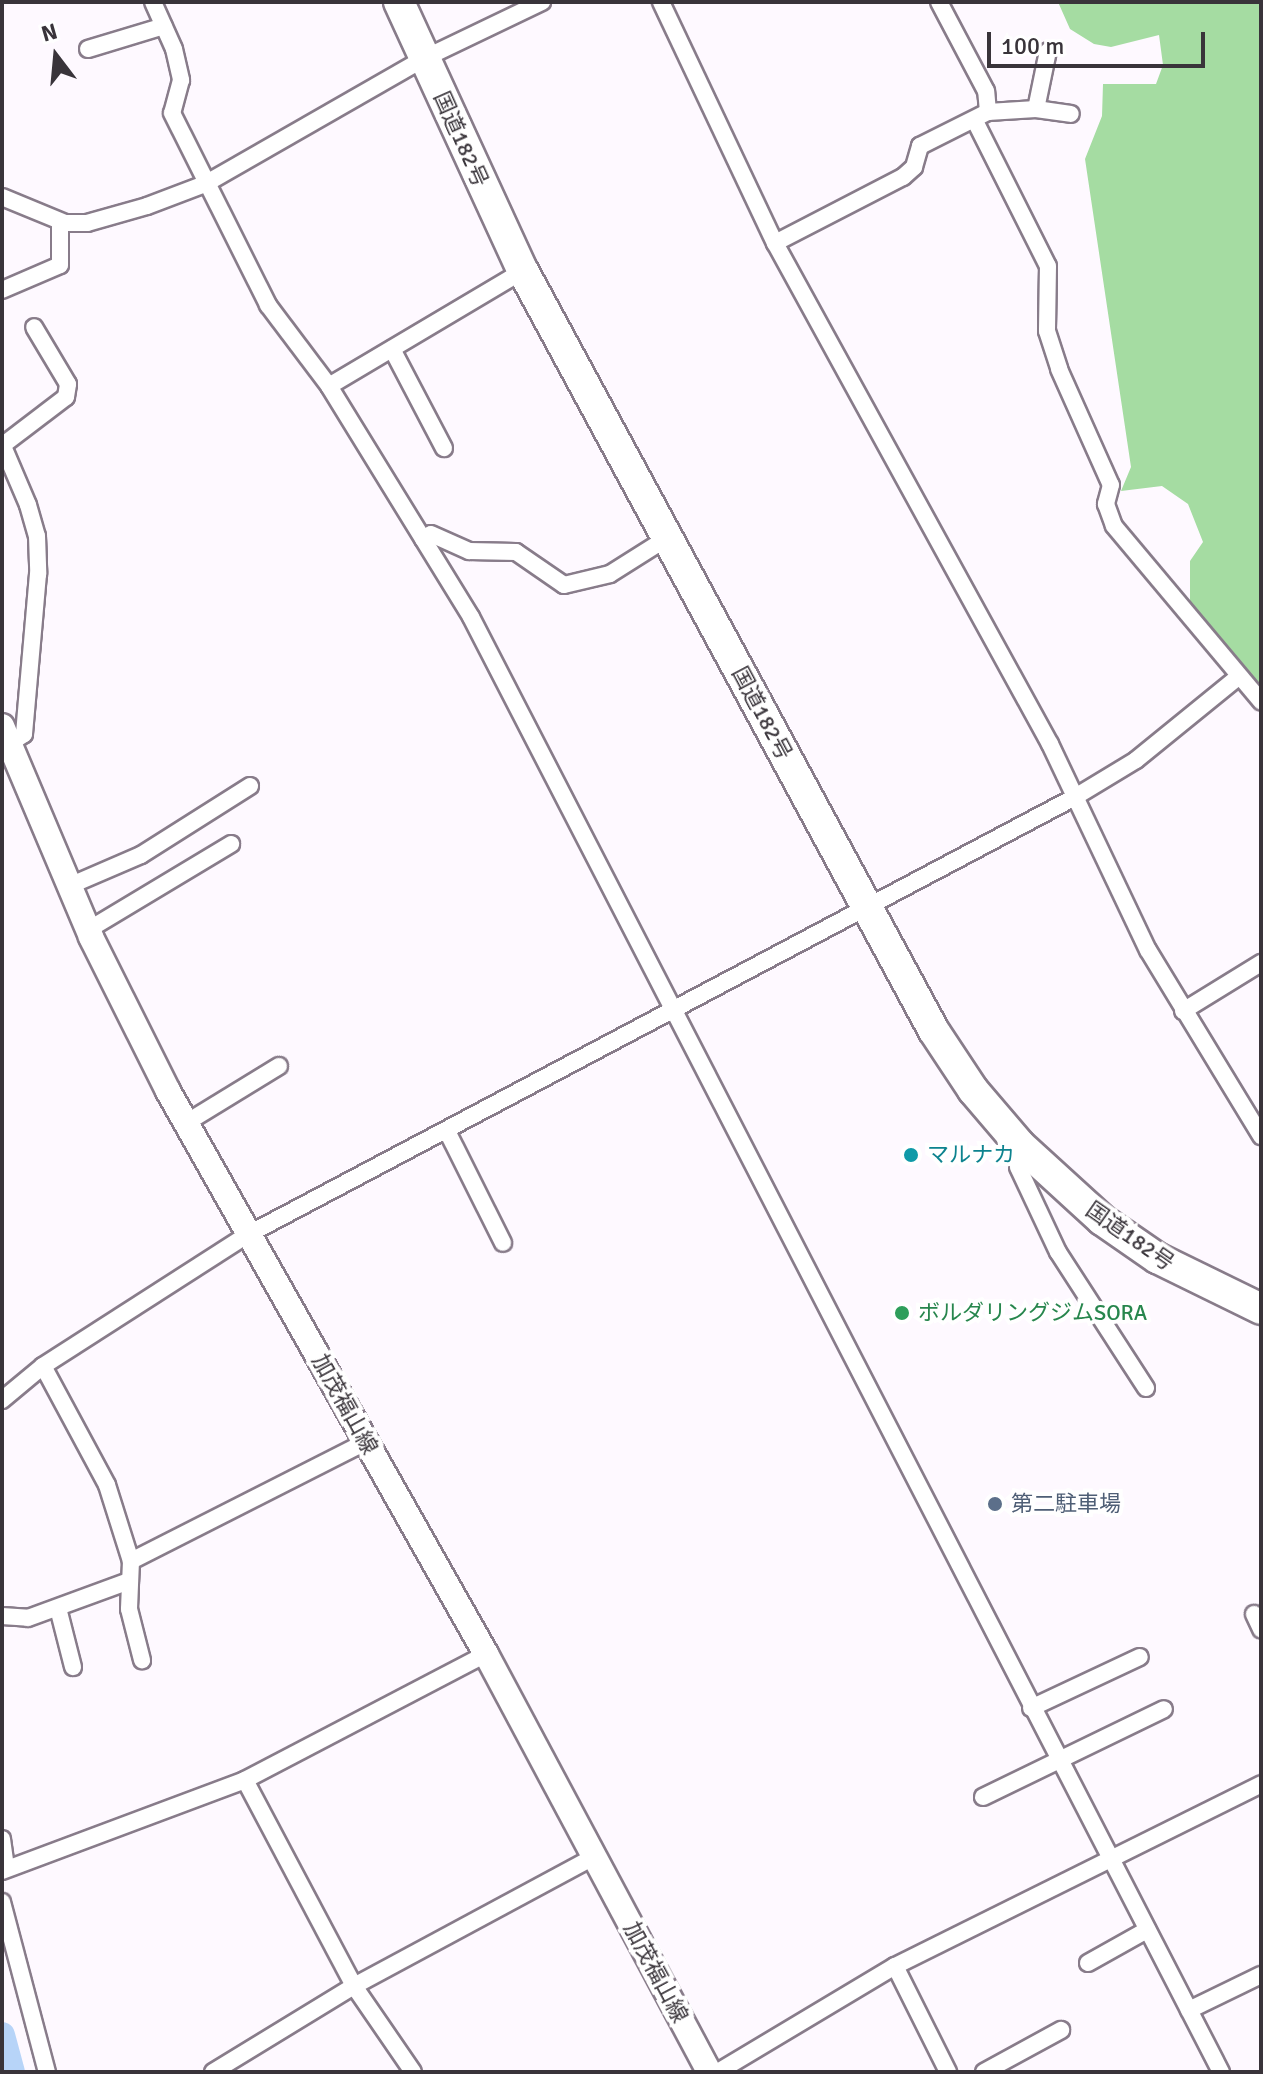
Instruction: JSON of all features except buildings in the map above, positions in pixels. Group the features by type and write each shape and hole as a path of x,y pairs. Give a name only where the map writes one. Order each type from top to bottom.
{"highway":[{"name":"国道182号","path":"399,2 434,54 540,263 879,905 934,1031 973,1090 1020,1145 1102,1220 1157,1258 1261,1309"},
{"name":"国道182号","path":"421,2 434,54 523,271 667,538 879,905 980,1066 1063,1163 1164,1240 1261,1290"}],"main road":[{"name":"加茂福山線","path":"5,740 88,930 186,1123 486,1654 709,2072"}],"street":[{"path":"153,2 181,80 172,113 205,184 268,305 329,386 471,617 671,1013 1221,2072"},
{"path":"2,197 65,223 102,219 205,184 434,54 542,2"},
{"path":"661,2 775,243 1075,797 1148,950 1261,1136"},
{"path":"939,2 986,91 982,117 1048,266 1047,331 1059,369 1111,485 1106,504 1114,526 1215,641 1237,678 1261,701"},
{"path":"88,49 164,26"},
{"path":"1036,109 1048,51"},
{"path":"775,243 903,177 914,167 920,146 982,117 1036,109 1071,114"},
{"path":"2,290 60,265 60,227 65,223"},
{"path":"329,386 523,271"},
{"path":"5,740 24,734 38,562 28,505 2,445 66,397 68,384 34,327"},
{"path":"392,349 444,448"},
{"path":"423,539 431,534 469,551 516,552 564,585 610,574 667,538"},
{"path":"2,1400 43,1366 249,1234 879,905 1075,797 1136,760 1237,678"},
{"path":"69,886 141,855 250,786"},
{"path":"88,930 231,844"},
{"path":"1183,1011 1261,963"},
{"path":"186,1123 279,1066"},
{"path":"447,1131 503,1243"},
{"path":"1020,1145 1018,1167 1058,1252 1146,1388"},
{"path":"43,1366 107,1485 131,1561 129,1609 142,1660"},
{"path":"131,1561 366,1442"},
{"path":"2,1616 28,1618 129,1581"},
{"path":"58,1608 73,1667"},
{"path":"2,1839 4,1870 245,1780 486,1654"},
{"path":"1031,1708 1140,1657"},
{"path":"983,1797 1164,1709"},
{"path":"245,1780 354,1986 413,2072"},
{"path":"718,2072 895,1966 1108,1857 1261,1784"},
{"path":"213,2072 354,1986 594,1857"},
{"path":"2,1902 47,2072"},
{"path":"1088,1963 1147,1930"},
{"path":"895,1966 948,2072"},
{"path":"1189,2010 1261,1975"},
{"path":"984,2072 1061,2030"}],"green space":[{"path":"1058,2 1261,2 1261,690 1190,605 1190,561 1203,542 1188,504 1162,486 1121,491 1131,467 1085,159 1102,116 1103,84 1156,84 1163,65 1159,35 1111,47 1094,44 1070,29"}],"waterway":[{"path":"2,2035 12,2072"}],"place":[{"name":"マルナカ","path":"911,1155"},
{"name":"ボルダリングジムSORA","path":"902,1313"},
{"name":"第二駐車場","path":"995,1504"}]}
